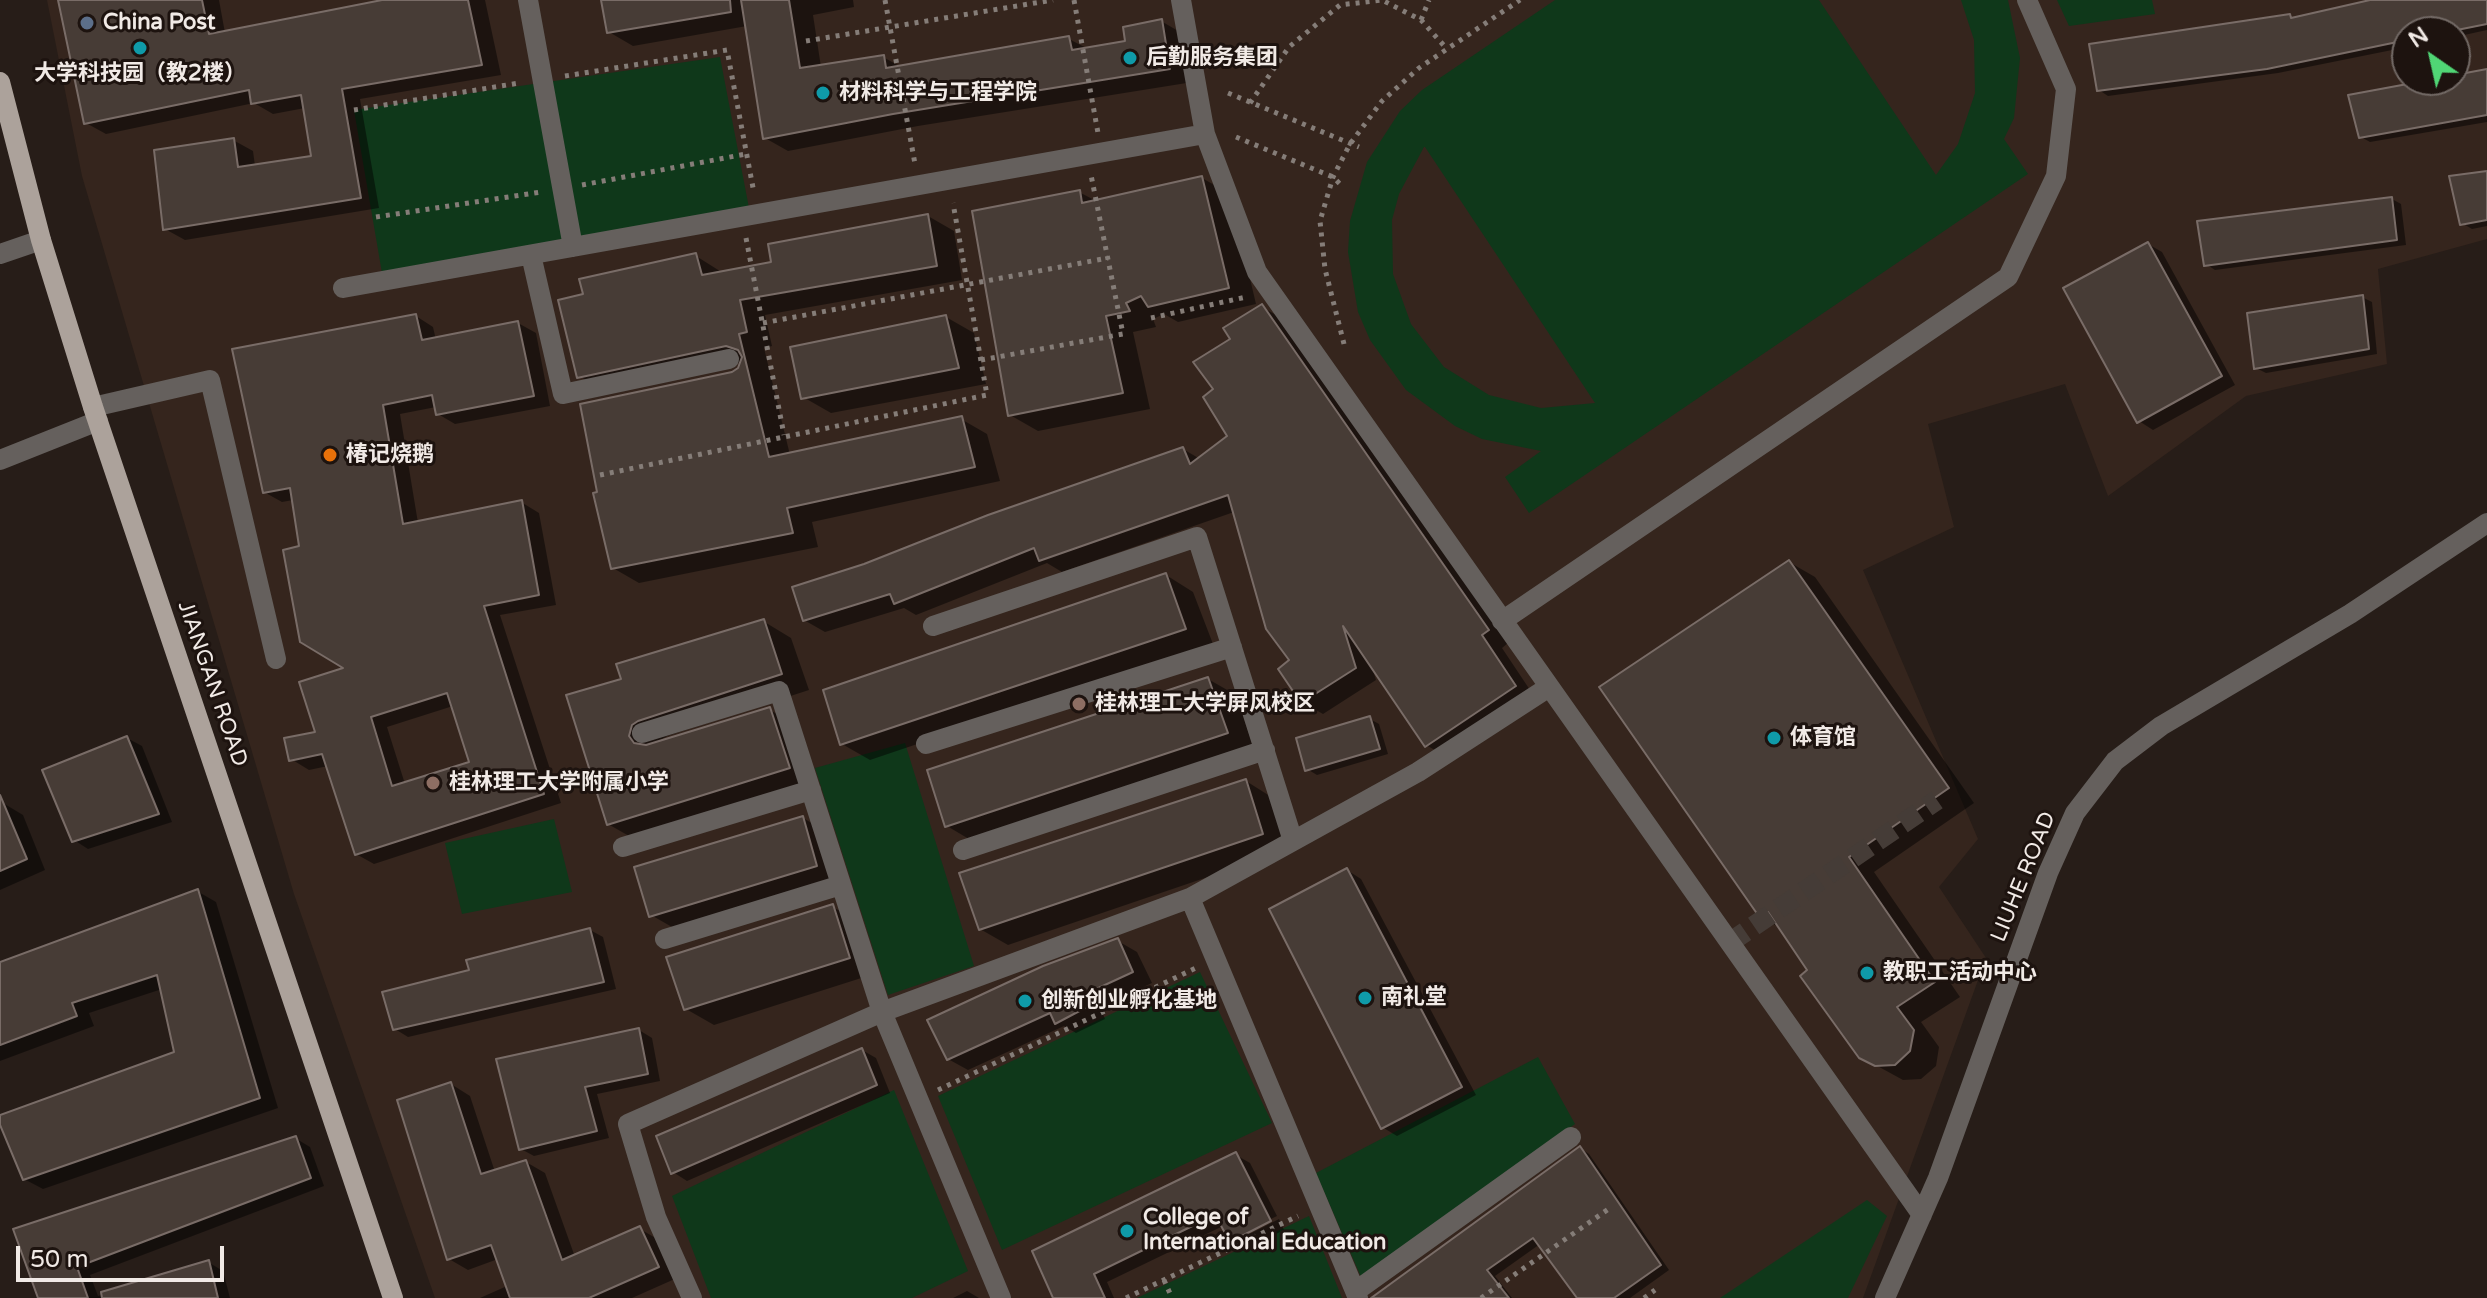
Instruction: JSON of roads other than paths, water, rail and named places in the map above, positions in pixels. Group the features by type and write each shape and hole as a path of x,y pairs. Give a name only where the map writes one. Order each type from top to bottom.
{"main road":[{"name":"JIANGAN ROAD","path":"0,82 41,240 95,414 393,1298"}],"street":[{"path":"528,0 573,247"},
{"path":"1181,0 1205,134 1257,272 1922,1215"},
{"path":"1502,621 2008,277 2056,176 2066,89 2027,0"},
{"path":"343,288 1205,134"},
{"path":"0,254 41,240"},
{"path":"531,255 563,394 729,359"},
{"path":"0,460 95,414 210,380 276,659"},
{"name":"LIUHE ROAD","path":"1885,1298 1922,1215 2048,873 2075,813 2115,761 2161,726 2350,614 2487,523"},
{"path":"933,626 1197,537 1293,841"},
{"path":"926,744 1232,647"},
{"path":"692,1298 656,1217 628,1124 882,1012 1190,898 1418,772 1549,687"},
{"path":"642,733 779,691 882,1012 1001,1298"},
{"path":"963,850 1265,750"},
{"path":"623,847 811,790"},
{"path":"665,939 841,885"},
{"path":"1190,898 1357,1294 1571,1137"}],"tunnel":[{"path":"1729,943 1937,800"}],"place":[{"name":"China Post","path":"87,23"},
{"name":"大学科技园（教2楼）","path":"140,48"},
{"name":"后勤服务集团","path":"1130,58"},
{"name":"材料科学与工程学院","path":"823,93"},
{"name":"椿记烧鹅","path":"330,455"},
{"name":"桂林理工大学屏风校区","path":"1079,704"},
{"name":"体育馆","path":"1774,738"},
{"name":"桂林理工大学附属小学","path":"433,783"},
{"name":"教职工活动中心","path":"1867,973"},
{"name":"南礼堂","path":"1365,998"},
{"name":"创新创业孵化基地","path":"1025,1001"},
{"name":"College of International Education","path":"1127,1231"}]}
